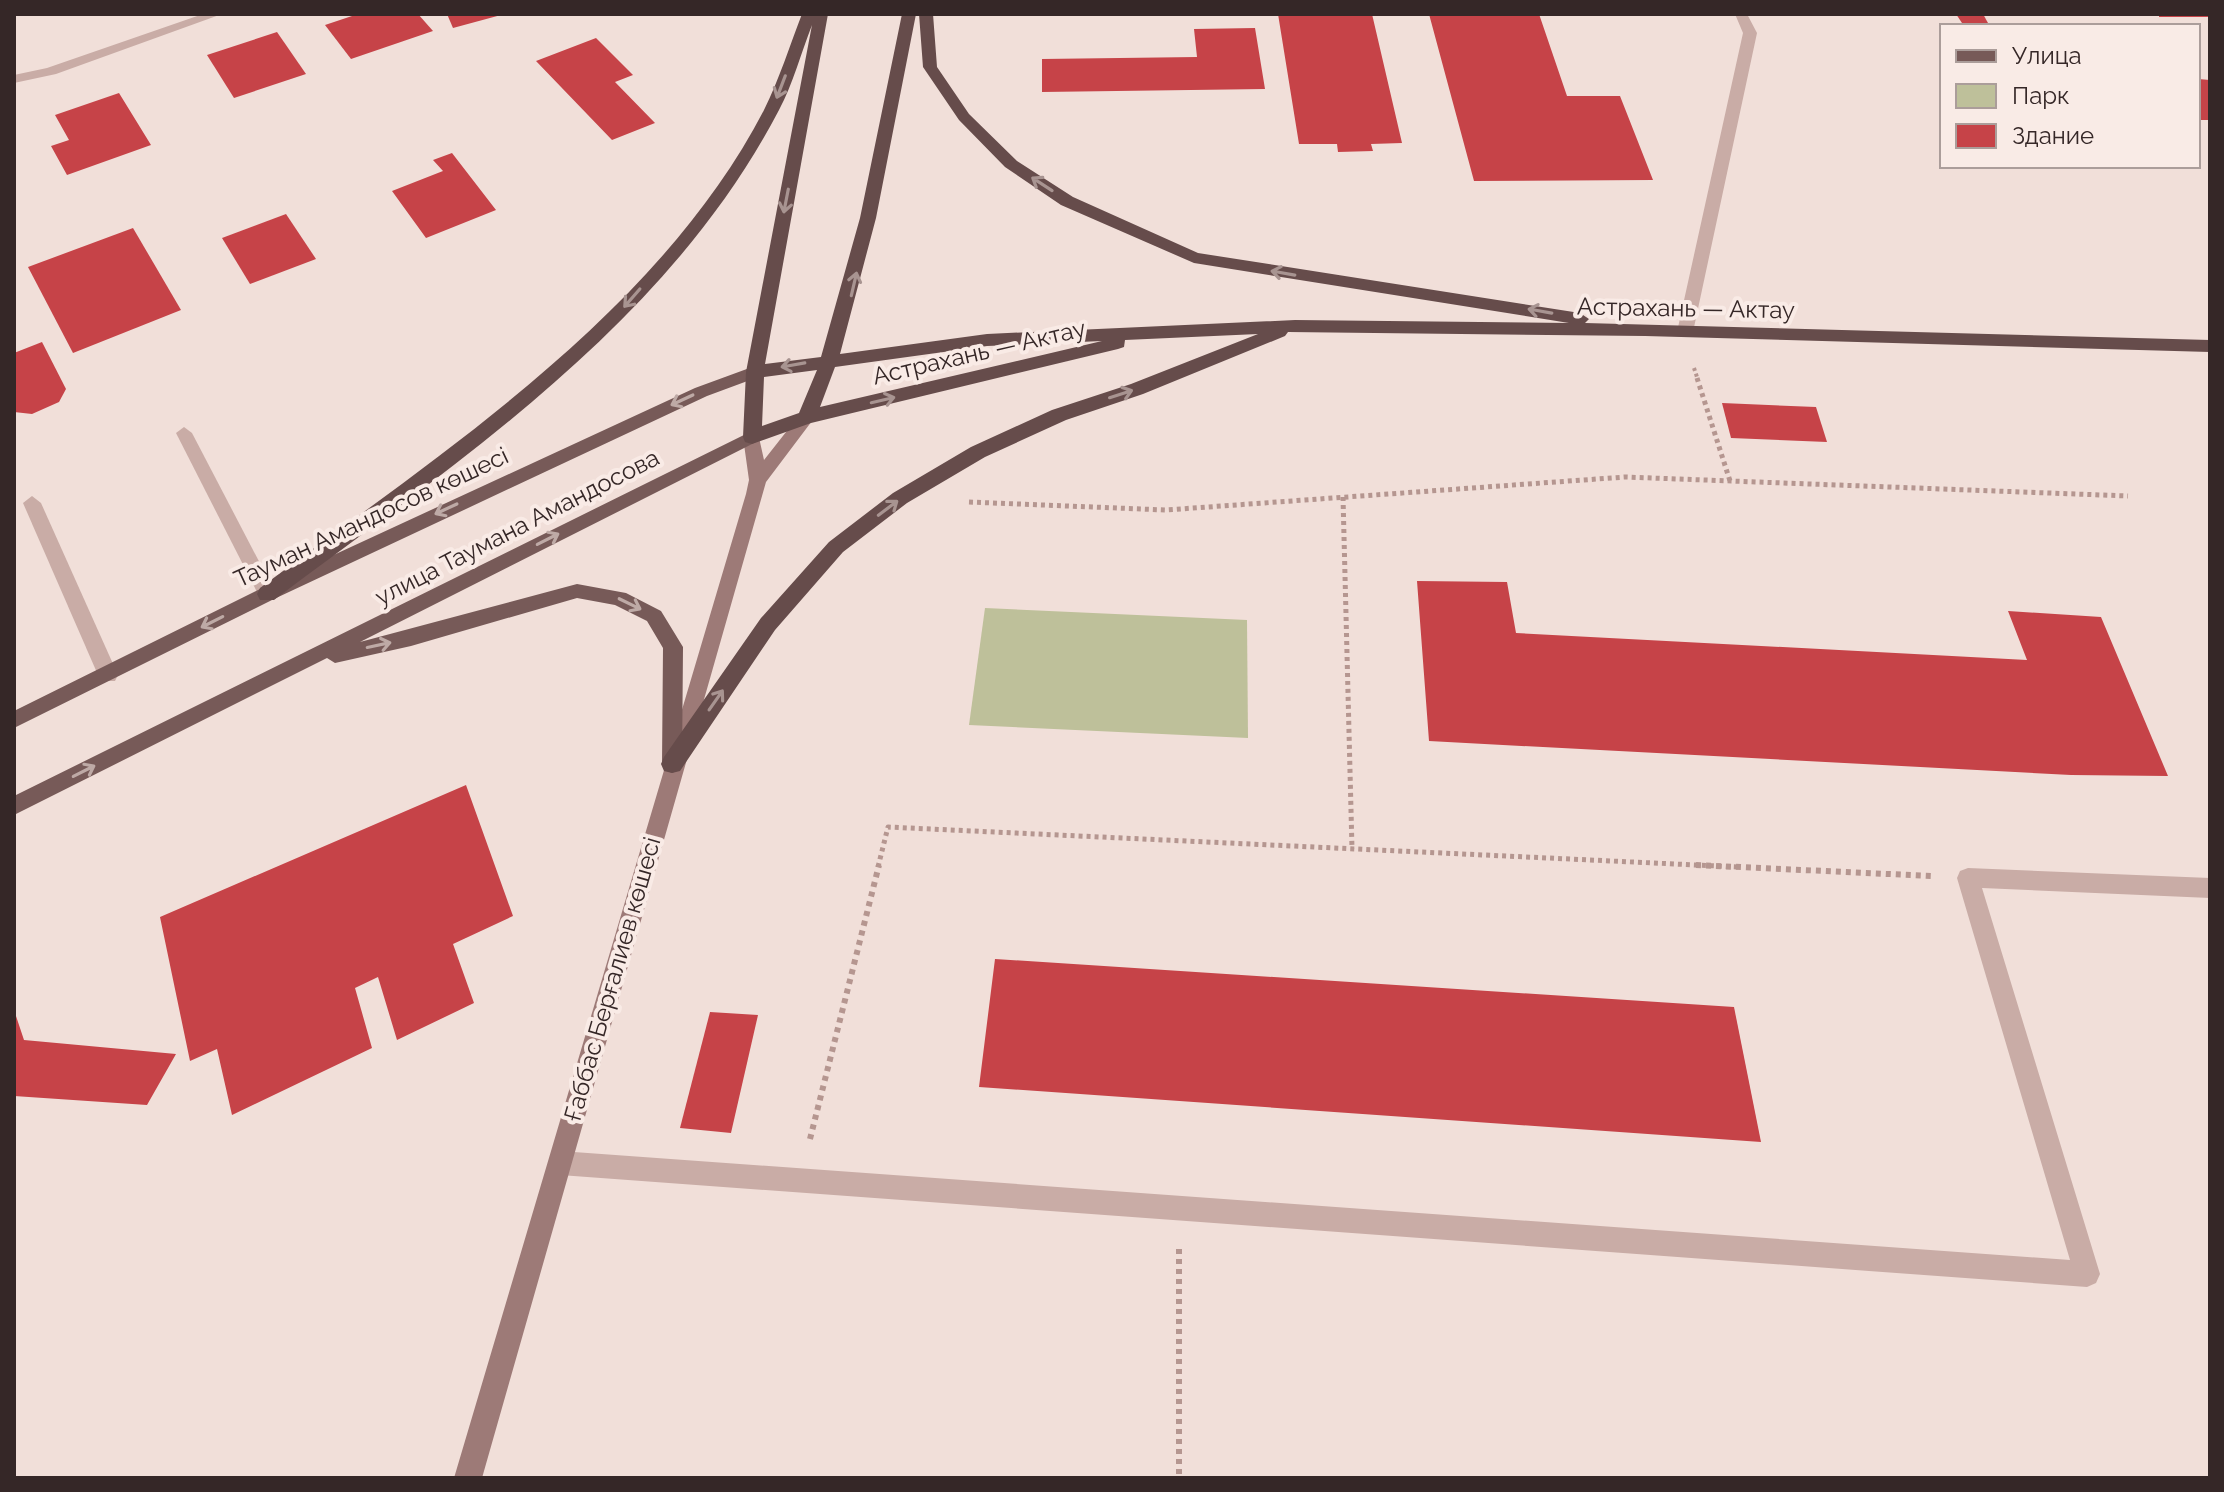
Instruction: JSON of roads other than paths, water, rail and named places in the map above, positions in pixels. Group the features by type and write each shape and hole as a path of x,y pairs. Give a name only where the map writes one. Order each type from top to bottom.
{"highway":[{"path":"267,594 519,405 620,312 712,206 772,109 809,14"},
{"path":"752,437 755,372 821,14"},
{"path":"807,417 832,359 853,291 909,14"},
{"path":"926,14 930,67 964,117 1011,164 1067,201 1194,258 1361,286 1499,304 1645,330"},
{"path":"672,764 768,624 836,547 900,498 978,452 1059,415 1137,389 1295,326"},
{"name":"Астрахань — Актау","path":"755,372 987,340 1295,326 1645,330 2210,346"},
{"name":"Астрахань — Актау","path":"752,437 807,417 999,374 1161,332"}],"main road":[{"name":"Тауман Амандосов көшесі","path":"14,720 267,594 673,405 755,372"},
{"name":"Ғаббас Берғалиев көшесі","path":"468,1478 672,764 758,480 807,417"},
{"name":"Ғаббас Берғалиев көшесі","path":"752,437 758,480"},
{"name":"улица Таумана Амандосова","path":"303,662 752,437"},
{"path":"14,806 303,662 411,638 577,591 619,598 654,616 673,647 672,764"}],"street":[{"path":"14,79 51,71 216,14"},
{"path":"1685,332 1750,33 1741,14"},
{"path":"184,433 267,594"},
{"path":"32,503 108,675"},
{"path":"560,1163 2087,1274 1968,878 2210,888"}]}
